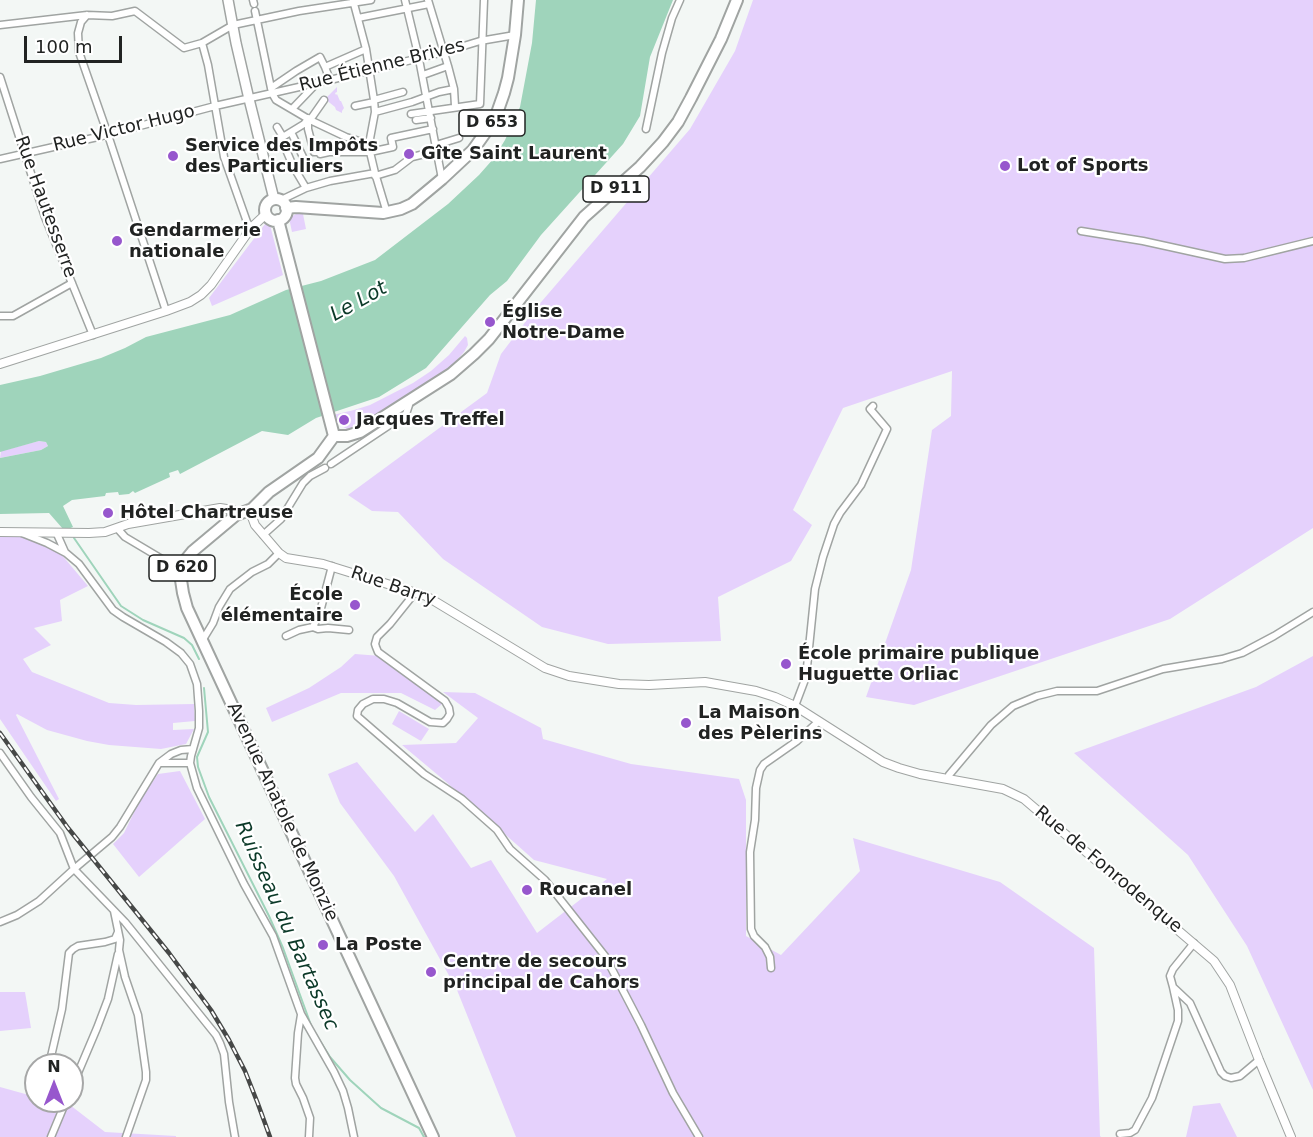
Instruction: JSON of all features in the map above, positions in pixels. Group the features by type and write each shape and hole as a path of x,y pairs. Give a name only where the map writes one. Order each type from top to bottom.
{"main road":[{"path":"228,0 249,99 280,202 284,217 278,220 272,219 266,214 266,206 271,201 280,202"},
{"name":"D 653","path":"280,202 296,207 387,213 412,204 442,179 473,150 490,126 504,93 515,35 518,0"},
{"name":"D 911","path":"334,436 347,436 360,432 451,374 489,339 584,217 640,167 678,122 696,89 735,3"},
{"path":"278,220 334,436"},
{"name":"D 620","path":"182,568 193,550 236,514 252,509 264,495 318,458 334,436"},
{"name":"Avenue Anatole de Monzie","path":"182,568 181,580 187,608 433,1137"}],"street":[{"path":"0,25 87,15 112,16 135,11 184,48 203,47 232,25 299,11 372,0"},
{"path":"405,0 423,75 442,179"},
{"path":"411,114 480,104 484,0"},
{"path":"646,129 662,53 680,0"},
{"path":"354,2 366,49 374,101 375,112 369,148 387,213"},
{"path":"358,18 407,9 429,2 454,89 455,106"},
{"path":"254,5 271,91 276,100 369,148"},
{"path":"87,15 81,22 78,33 78,52 166,311"},
{"name":"Rue Étienne Brives","path":"249,99 271,91 330,80 515,35"},
{"path":"203,47 224,157 251,228"},
{"path":"325,67 366,49"},
{"path":"271,91 296,71 320,57 330,80"},
{"path":"423,75 448,66"},
{"name":"Rue Hautesserre","path":"0,77 45,217 93,335"},
{"path":"292,109 316,83"},
{"path":"375,112 454,89"},
{"path":"355,105 403,92"},
{"name":"Rue Victor Hugo","path":"0,159 108,135 249,99"},
{"path":"283,137 304,124 324,100"},
{"path":"481,114 490,126"},
{"path":"416,120 431,118"},
{"path":"309,119 308,129 314,152 320,154 393,147 391,138 433,129"},
{"path":"277,127 293,166 306,188"},
{"path":"291,132 303,157"},
{"path":"280,202 306,188 330,181 396,170 412,157 459,138"},
{"path":"0,364 190,302 211,285 251,228 266,214"},
{"path":"1081,231 1143,241 1225,259 1244,258 1313,242"},
{"path":"0,315 13,316 72,283"},
{"path":"262,535 281,519 303,483 310,476 406,414 408,401"},
{"path":"795,706 806,677 815,589 834,524 861,485 888,429 870,409 873,406"},
{"path":"0,532 75,534 105,532 128,524 220,508 233,510 236,514"},
{"path":"202,641 230,589 279,554 255,525 252,509"},
{"path":"117,528 124,537 182,568"},
{"path":"22,533 53,545 66,553 79,564 113,610 166,642 181,653 190,664 197,684 200,728 190,763 197,789 244,884 273,936 302,1014 343,1091 354,1137"},
{"path":"53,545 53,538 60,534"},
{"path":"60,534 66,553"},
{"name":"Rue Barry","path":"279,554 294,560 332,566 426,596 545,668 575,677 619,684 705,682 756,690 795,706"},
{"path":"313,627 320,612 332,566"},
{"path":"413,592 390,624 377,637 375,644 378,652 445,701 450,714 442,723 430,722 397,703 384,699 373,699 363,704 357,716 424,774 462,799 497,830 510,849 545,880 605,956 641,1025 672,1093 699,1137"},
{"path":"948,779 992,725 1013,706 1057,691 1097,691 1163,669 1222,659 1242,653 1313,612"},
{"path":"286,636 313,627 349,630"},
{"name":"Rue de Fonrodenque","path":"795,706 883,762 920,774 1002,789 1024,799 1194,943 1214,961 1230,985 1258,1060 1291,1137"},
{"path":"771,968 770,957 765,947 753,936 751,929 750,852 755,820 756,788 760,770 764,764 819,721"},
{"path":"0,922 32,906 112,837 159,763 171,754 193,749"},
{"path":"0,753 60,833 74,869 125,922 220,1043 235,1137"},
{"path":"159,763 190,763"},
{"path":"114,910 125,977 138,1015 146,1072 146,1080 126,1137"},
{"path":"52,1053 62,1009 69,953 78,946 115,939 118,932"},
{"path":"1120,1134 1135,1130 1152,1098 1178,1021 1178,1010 1170,976 1194,943"},
{"path":"84,1056 108,999 119,950"},
{"path":"1173,987 1190,1003 1221,1072 1225,1076 1231,1078 1240,1076 1258,1060"},
{"path":"302,1014 298,1033 295,1078 310,1118 309,1137"},
{"path":"51,1137 61,1113"}],"shaded area":[{"path":"753,0 1313,0 1313,528 1170,619 914,705 866,697 911,570 932,430 951,416 952,371 843,408 793,510 812,525 791,561 718,597 721,641 608,644 542,627 443,559 398,512 372,511 348,495 487,393 501,354 536,308 690,129 735,51"},
{"path":"337,87 335,93 344,108 342,113 325,99"},
{"path":"296,214 303,214 306,229 292,232 289,218"},
{"path":"265,224 270,225 283,275 212,306 209,298"},
{"path":"465,336 468,345 449,369 358,428 347,429 338,424 333,415 370,405 413,383 449,355"},
{"path":"39,441 46,442 48,446 41,450 0,458 1,451"},
{"path":"0,535 19,536 41,542 61,554 88,586 60,600 62,621 34,628 51,645 23,659 32,672 109,703 194,704 195,721 173,723 173,730 194,729 186,744 161,749 109,745 47,730 17,714 59,799 56,801 0,719"},
{"path":"355,654 381,656 442,704 435,710 401,693 341,693 272,722 266,708 309,688 341,667"},
{"path":"1313,656 1313,1090 1247,946 1188,855 1074,753 1256,687"},
{"path":"443,692 475,693 541,728 543,739 631,764 739,779 746,800 746,936 781,955 860,871 853,838 1000,882 1094,948 1101,1137 516,1137 457,990 394,876 340,803 328,774 357,762 415,832 433,814 471,868 491,860 537,933 607,879 534,860 402,745 456,743 478,718"},
{"path":"399,711 429,729 421,741 392,724"},
{"path":"180,771 205,819 139,877 113,844 124,833 141,798 158,774"},
{"path":"0,992 25,992 31,1028 0,1031"},
{"path":"0,1087 24,1094 24,1113 80,1113 105,1132 176,1136 176,1137 0,1137"},
{"path":"1220,1103 1237,1137 1186,1137 1193,1106"}],"water":[{"name":"Le Lot","path":"536,0 673,0 650,57 640,116 623,144 541,235 507,281 490,295 426,368 379,397 316,418 288,435 262,431 180,474 178,470 169,473 170,477 135,493 133,491 119,495 118,492 106,493 105,496 72,500 63,506 73,527 68,529 63,529 49,513 0,514 0,458 41,450 48,446 46,442 39,441 0,452 0,385 101,358 146,337 230,315 286,290 321,281 375,260 448,204 494,158 520,107 532,43"}],"waterway":[{"name":"Ruisseau du Bartassec","path":"74,538 121,606 143,620 184,638 192,645 199,659"},
{"name":"Ruisseau du Bartassec","path":"204,688 208,732 197,757 198,767 209,797 283,948 312,1028 330,1057 350,1080 381,1108 419,1128 424,1137"}],"railway":[{"path":"0,733 68,828 169,953 211,1010 245,1071 270,1137"}],"place":[{"name":"Gîte Saint Laurent","path":"409,154"},
{"name":"Service des Impôts des Particuliers","path":"173,156"},
{"name":"Lot of Sports","path":"1005,166"},
{"name":"Gendarmerie nationale","path":"117,241"},
{"name":"Église Notre-Dame","path":"490,322"},
{"name":"Jacques Treffel","path":"344,420"},
{"name":"Hôtel Chartreuse","path":"108,513"},
{"name":"École élémentaire","path":"355,605"},
{"name":"École primaire publique Huguette Orliac","path":"786,664"},
{"name":"La Maison des Pèlerins","path":"686,723"},
{"name":"Roucanel","path":"527,890"},
{"name":"La Poste","path":"323,945"},
{"name":"Centre de secours principal de Cahors","path":"431,972"}]}
